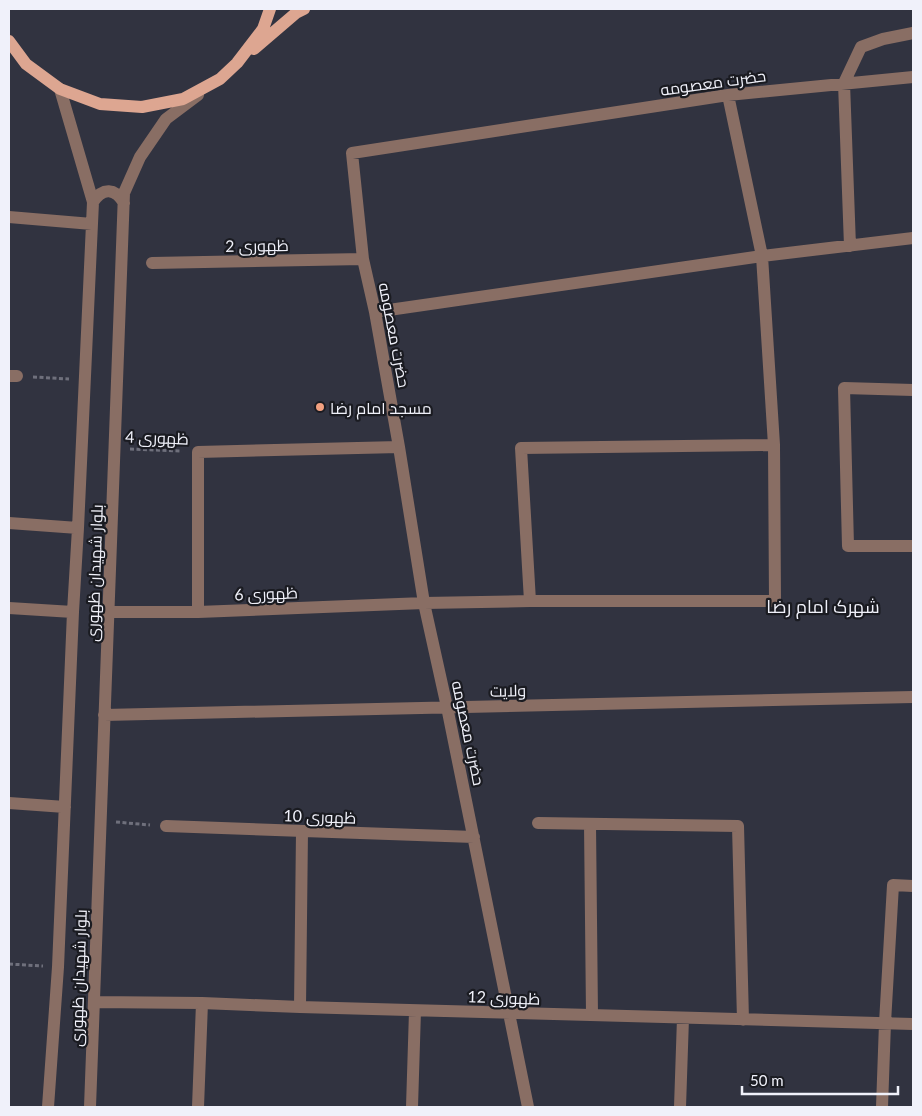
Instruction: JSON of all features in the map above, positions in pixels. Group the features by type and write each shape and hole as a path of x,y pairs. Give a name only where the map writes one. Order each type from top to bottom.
{"main road":[{"path":"237,64 263,28 270,9"},
{"path":"9,58 26,64 60,89 100,104 142,107 183,98 220,78 296,13 304,9"},
{"path":"9,41 26,64"}],"street":[{"path":"850,246 844,83 861,47 883,39 913,33"},
{"name":"حضرت معصومه","path":"528,1107 474,837 424,603 399,447 375,312 363,259 352,152 728,95 913,76"},
{"name":"بلوار شهیدان ظهوری","path":"90,1107 124,193 140,157 166,119 220,78"},
{"name":"بلوار شهیدان ظهوری","path":"48,1107 58,967 93,202 60,89"},
{"path":"530,601 521,448 774,446 762,256 728,95"},
{"path":"93,202 97,195 104,191 113,192 120,196 124,203"},
{"path":"9,217 92,224"},
{"path":"375,312 762,256 913,238"},
{"name":"ظهوری 2","path":"152,263 363,259"},
{"path":"913,390 844,388 848,546 913,546"},
{"name":"ظهوری 6","path":"108,612 198,612 424,603 530,601 775,601 774,446"},
{"path":"198,612 198,452 399,447"},
{"path":"9,523 78,528"},
{"path":"9,608 73,612"},
{"name":"ولایت","path":"104,715 913,698"},
{"path":"9,803 65,807"},
{"path":"538,823 738,826 743,1020"},
{"path":"590,824 592,1016"},
{"name":"ظهوری 10","path":"166,826 474,837"},
{"path":"300,1007 302,831"},
{"path":"882,1107 893,885 913,886"},
{"name":"ظهوری 12","path":"94,1002 913,1024"},
{"path":"198,1107 202,1004"},
{"path":"412,1107 415,1010"},
{"path":"680,1107 683,1018"}],"path":[{"path":"13,376 85,380"},
{"name":"ظهوری 4","path":"115,448 198,452"},
{"path":"100,821 166,826"},
{"path":"9,964 58,967"}],"place":[{"name":"مسجد امام رضا","path":"320,407"}],"district":[{"name":"شهرک امام رضا","path":"823,606"}]}
